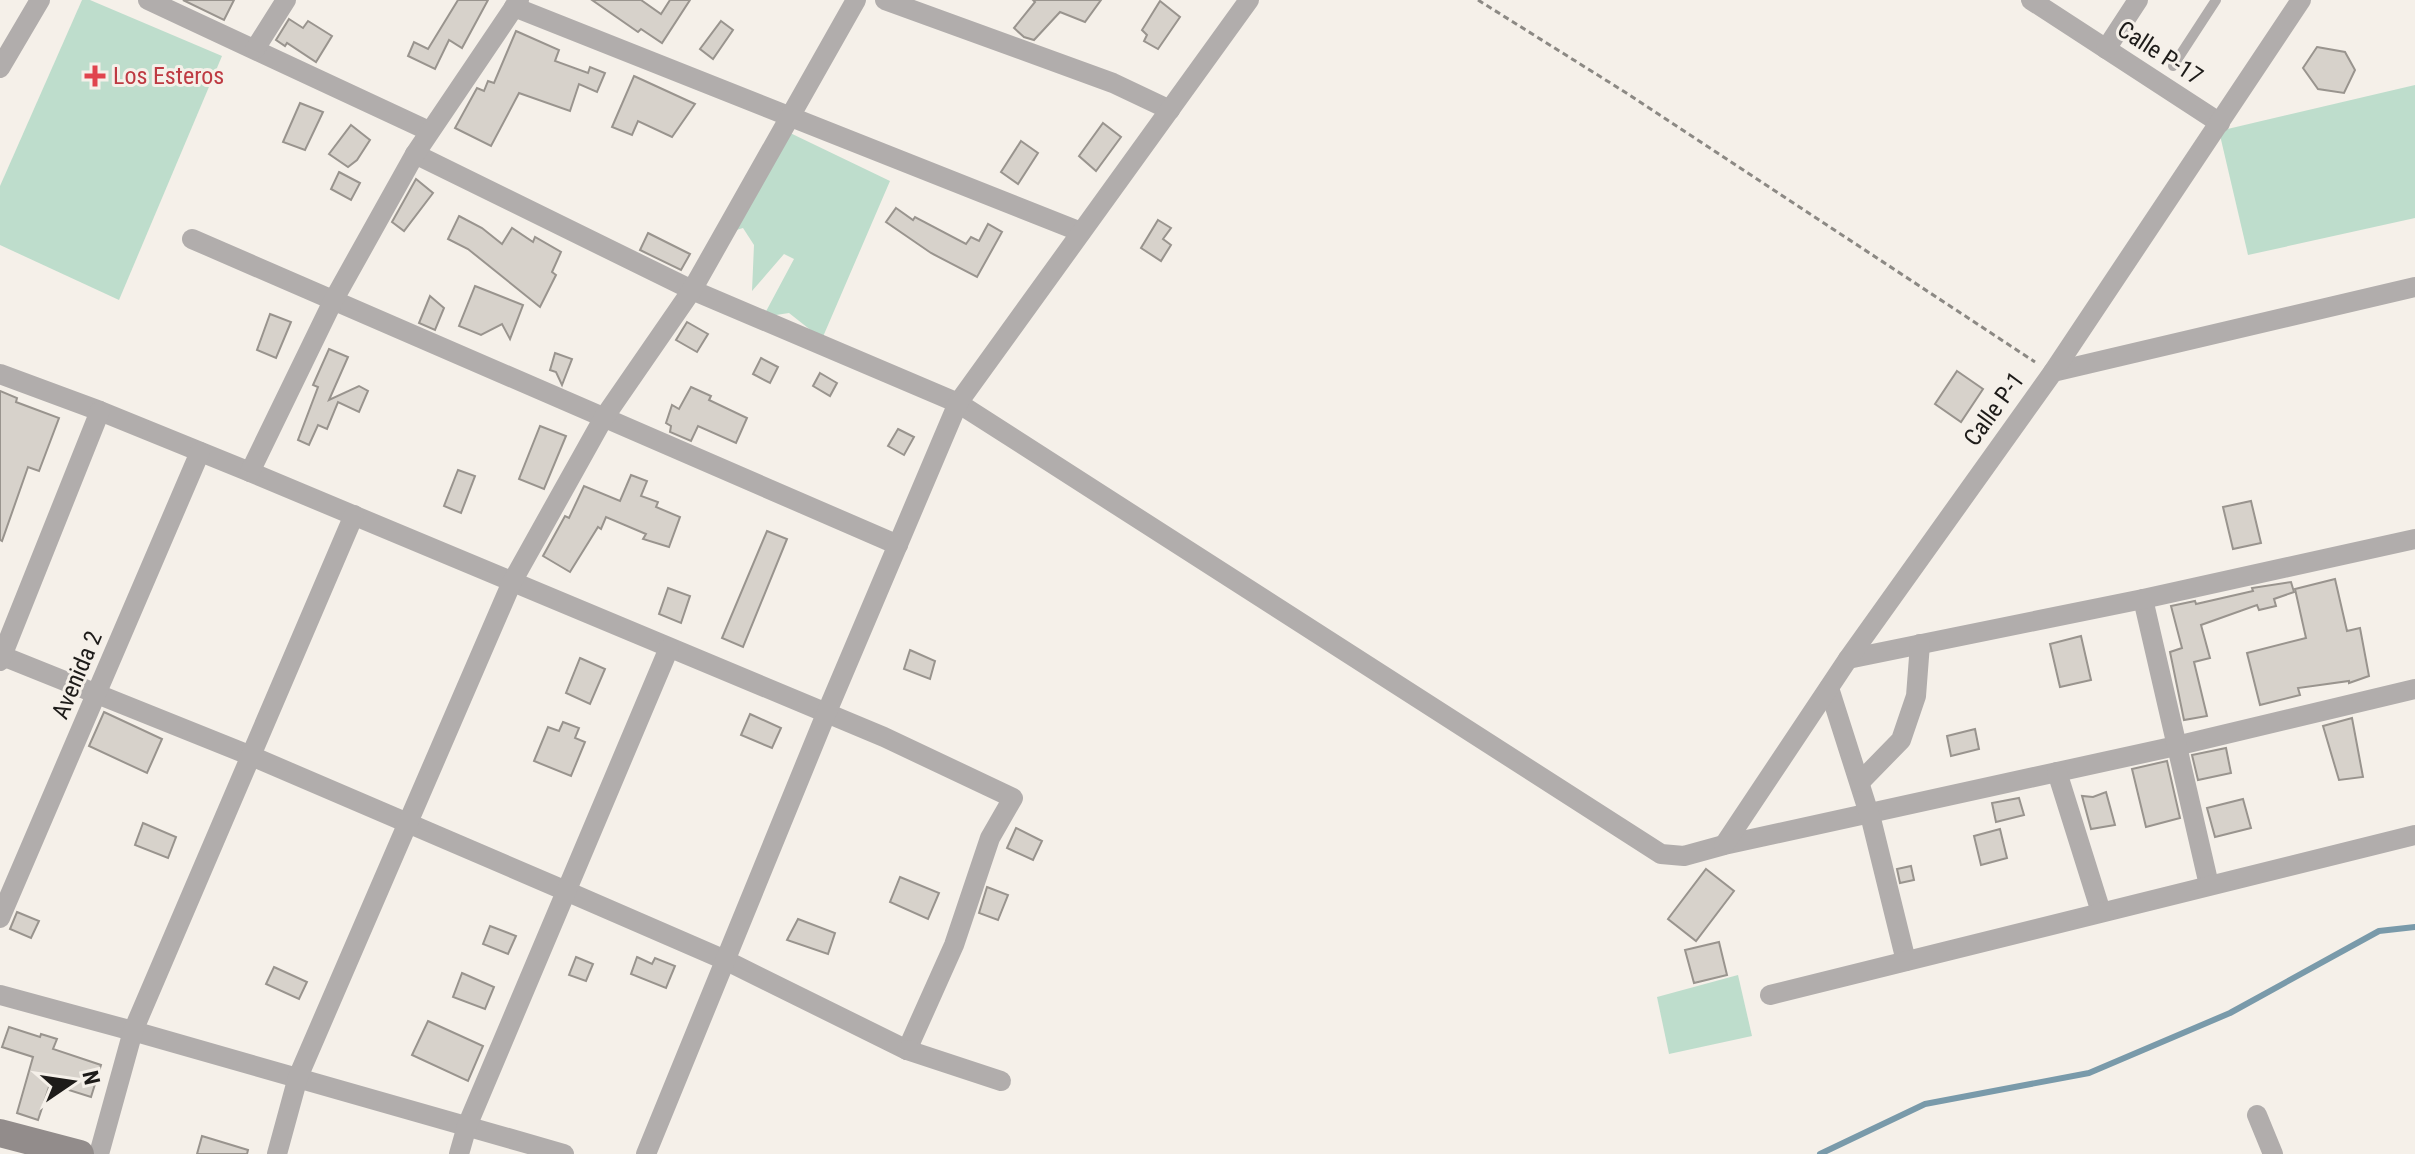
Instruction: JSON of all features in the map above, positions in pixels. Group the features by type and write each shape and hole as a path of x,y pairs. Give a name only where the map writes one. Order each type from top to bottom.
{"main road":[{"path":"0,1133 80,1154"}],"street":[{"path":"0,68 40,0"},
{"path":"148,0 429,131"},
{"path":"255,49 286,0"},
{"path":"277,1154 298,1077 512,582 603,419 692,290 856,0"},
{"path":"885,0 1113,83 1170,110"},
{"path":"646,1154 826,714 958,403 1249,0"},
{"name":"Calle P-17","path":"2031,0 2220,123"},
{"path":"2106,49 2138,0"},
{"name":"Calle P-1","path":"1724,845 1848,659 2053,372 2301,0"},
{"path":"250,472 333,301 415,154 516,3 1081,232"},
{"path":"415,154 692,290 958,403 1661,854 1684,856 2415,689"},
{"path":"192,239 898,545"},
{"path":"2053,372 2415,287"},
{"path":"0,374 100,411 354,515 884,737 1013,798 990,838 954,945 907,1050"},
{"path":"100,411 1,658 249,755 407,822 725,960 907,1050 1001,1081"},
{"name":"Avenida 2","path":"0,918 200,452"},
{"path":"99,1154 133,1031 354,515"},
{"path":"1848,659 2415,539"},
{"path":"2143,599 2209,885"},
{"path":"1860,782 1901,740 1916,696 1920,644"},
{"path":"459,1154 467,1126 669,648"},
{"path":"1829,688 1869,813 1906,961"},
{"path":"2057,772 2101,912"},
{"path":"1770,995 2415,835"},
{"path":"0,995 564,1154"},
{"path":"2257,1115 2273,1154"}],"lane":[{"path":"2173,66 2216,0"}],"path":[{"path":"1478,0 2053,372"}],"green space":[{"path":"82,0 90,0 222,56 119,300 0,245 0,186"},
{"path":"2415,85 2415,218 2248,255 2219,131"},
{"path":"786,131 890,181 822,339 789,313 763,317 794,259 784,254 752,291 754,245 743,228 730,232"},
{"path":"1738,975 1752,1036 1669,1054 1657,997"}],"building":[{"path":"183,0 234,0 224,20"},
{"path":"458,0 488,0 462,48 449,40 435,69 408,56 414,42 428,49"},
{"path":"592,0 641,0 661,14 670,0 690,0 662,43 641,29 638,32"},
{"path":"1033,0 1101,0 1085,22 1060,12 1034,40 1024,37 1014,28 1035,2"},
{"path":"1160,1 1180,17 1158,49 1144,41 1147,35 1142,30"},
{"path":"289,19 303,28 308,21 332,36 316,62 287,43 285,46 276,40"},
{"path":"721,21 733,30 713,59 700,49"},
{"path":"516,31 559,50 555,61 588,73 590,67 605,73 597,92 579,84 570,111 519,93 491,146 455,128 477,88 484,91 488,81 494,83"},
{"path":"2317,47 2345,52 2355,70 2344,93 2318,89 2303,68"},
{"path":"634,76 695,104 672,137 638,121 632,135 612,127"},
{"path":"300,103 323,112 305,150 283,142"},
{"path":"1103,123 1121,137 1096,171 1079,156"},
{"path":"351,125 370,140 357,160 348,167 329,154"},
{"path":"1021,141 1038,153 1018,184 1001,172"},
{"path":"339,172 360,183 351,200 331,189"},
{"path":"416,179 433,193 404,231 392,222"},
{"path":"896,208 913,220 915,217 966,244 971,237 979,241 988,224 1002,232 977,277 931,253 886,222"},
{"path":"459,216 482,228 502,244 512,228 533,242 535,237 561,252 552,272 556,275 540,307 468,249 448,239"},
{"path":"1158,220 1171,228 1163,239 1171,245 1161,261 1141,248"},
{"path":"648,233 690,254 681,270 640,250"},
{"path":"475,286 523,305 510,339 502,324 481,335 459,326"},
{"path":"430,296 444,308 435,330 419,323"},
{"path":"270,314 291,322 276,358 257,350"},
{"path":"687,322 708,334 697,352 676,340"},
{"path":"329,349 348,357 329,400 359,386 368,391 359,412 338,402 327,429 318,425 309,445 298,440 318,387 313,385"},
{"path":"555,353 572,359 562,385 556,372 550,370"},
{"path":"761,358 778,367 770,383 753,374"},
{"path":"1957,371 1983,389 1961,422 1935,404"},
{"path":"820,373 837,383 830,396 813,386"},
{"path":"691,387 711,396 709,400 747,418 736,443 698,426 691,441 670,432 671,426 666,423 672,405 679,409"},
{"path":"0,391 17,398 16,402 59,418 39,471 28,467 2,541 0,540"},
{"path":"540,426 566,436 544,489 519,479"},
{"path":"898,429 914,437 904,455 888,446"},
{"path":"458,470 475,476 461,513 444,506"},
{"path":"631,475 647,481 641,496 658,502 656,507 680,517 669,547 643,539 646,534 606,517 570,572 543,556 565,516 569,518 584,486 620,501"},
{"path":"2251,501 2261,543 2233,549 2223,507"},
{"path":"767,531 787,539 743,647 722,638"},
{"path":"2335,579 2347,631 2360,628 2369,676 2349,683 2298,688 2300,695 2260,705 2247,653 2306,638 2295,589"},
{"path":"2291,582 2294,592 2274,599 2276,606 2259,610 2257,605 2201,625 2210,658 2194,662 2207,716 2184,720 2170,652 2182,648 2171,606 2195,601 2196,604 2253,591 2252,588"},
{"path":"668,588 690,596 681,623 659,614"},
{"path":"2081,636 2091,680 2060,687 2050,644"},
{"path":"910,650 935,661 930,679 904,669"},
{"path":"580,658 605,669 590,704 566,693"},
{"path":"104,712 162,739 147,773 89,746"},
{"path":"750,714 781,728 772,748 741,735"},
{"path":"2352,718 2363,777 2339,780 2323,726"},
{"path":"563,722 579,728 575,738 585,742 571,776 534,761 548,727 559,731"},
{"path":"1975,729 1979,749 1951,756 1947,736"},
{"path":"2226,748 2231,773 2198,780 2192,755"},
{"path":"2167,761 2180,818 2146,827 2132,769"},
{"path":"2106,792 2115,825 2091,829 2082,796 2093,797"},
{"path":"2019,798 2024,815 1996,822 1992,803"},
{"path":"2243,799 2251,828 2215,837 2207,808"},
{"path":"143,823 176,837 168,858 135,845"},
{"path":"1016,828 1042,841 1033,860 1007,848"},
{"path":"2000,829 2007,858 1981,865 1974,836"},
{"path":"1911,866 1914,880 1900,883 1897,869"},
{"path":"1706,869 1734,891 1696,941 1668,919"},
{"path":"900,877 939,893 928,919 890,902"},
{"path":"987,887 1008,895 998,920 979,913"},
{"path":"17,912 39,921 31,938 10,929"},
{"path":"798,919 835,933 828,954 787,940"},
{"path":"490,926 516,936 508,954 483,944"},
{"path":"1719,942 1727,975 1694,983 1685,950"},
{"path":"576,957 593,964 586,981 569,975"},
{"path":"637,957 652,964 655,958 675,966 666,988 631,974"},
{"path":"274,967 307,982 299,999 266,984"},
{"path":"462,973 494,987 485,1009 453,997"},
{"path":"428,1021 483,1046 468,1081 412,1055"},
{"path":"9,1027 57,1039 53,1049 101,1065 91,1097 50,1084 38,1120 17,1113 33,1057 2,1047"},
{"path":"202,1136 248,1150 247,1154 197,1154"}],"waterway":[{"path":"1820,1154 1925,1104 2089,1073 2230,1013 2379,931 2415,927"}],"place":[{"name":"Los Esteros","path":"95,76"}]}
